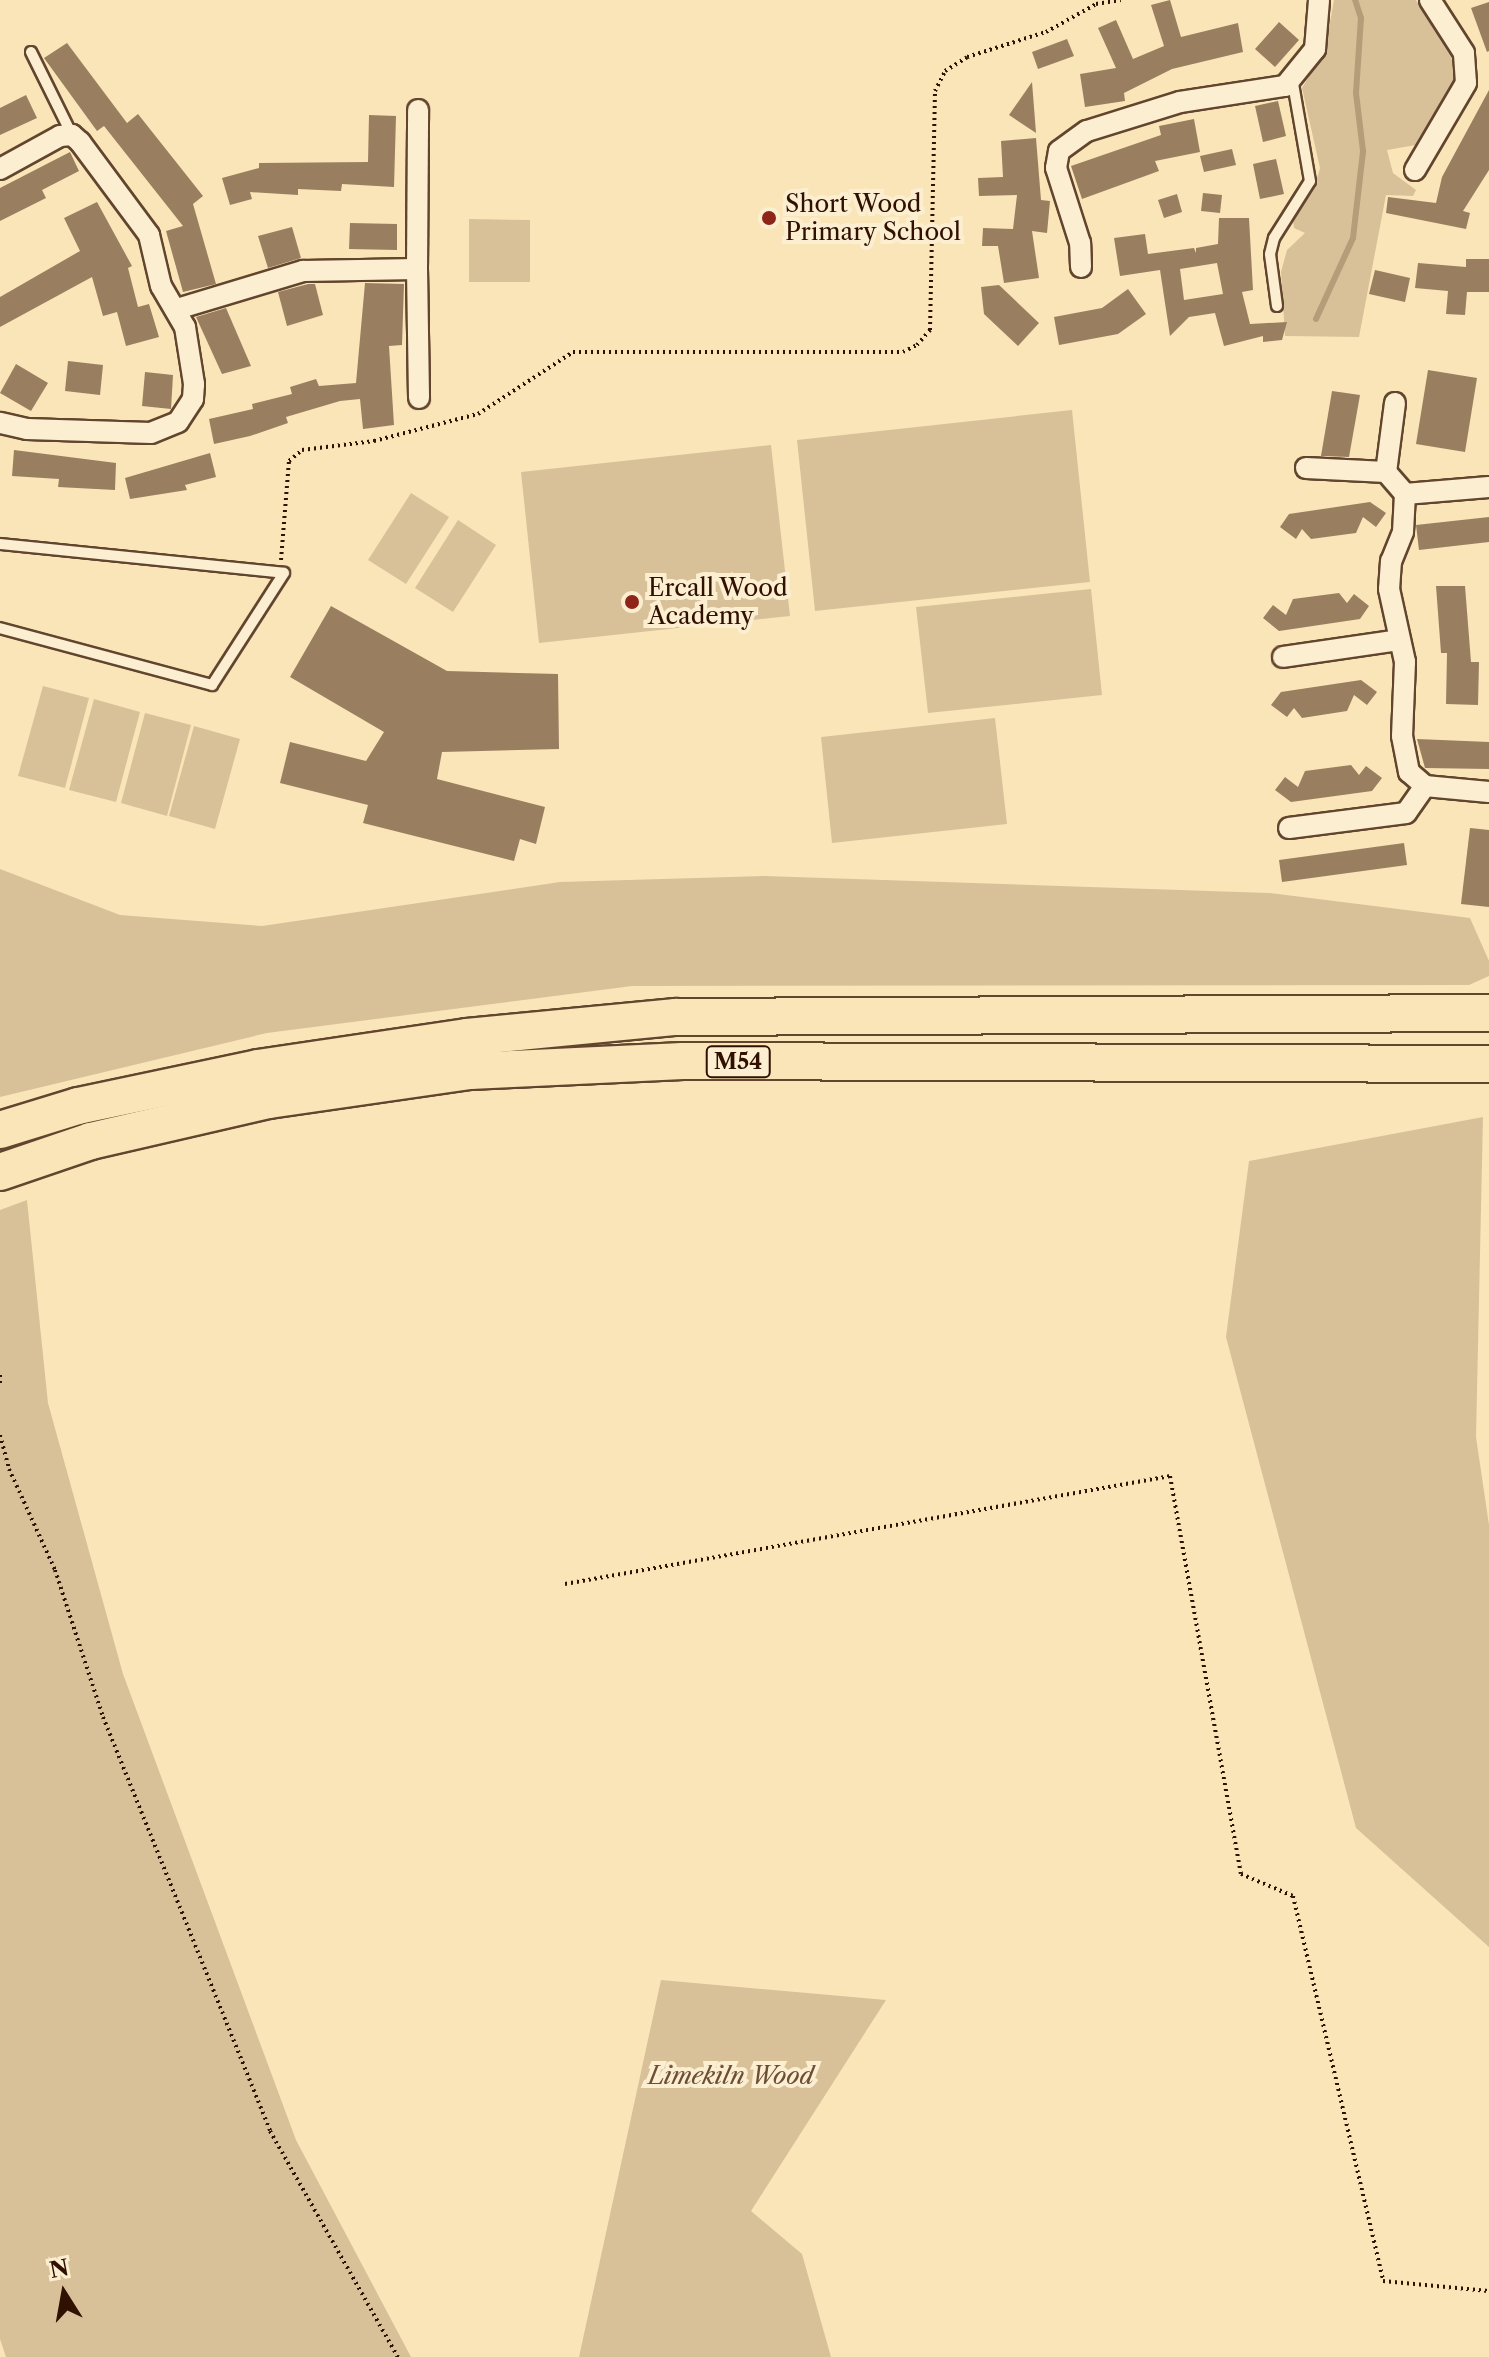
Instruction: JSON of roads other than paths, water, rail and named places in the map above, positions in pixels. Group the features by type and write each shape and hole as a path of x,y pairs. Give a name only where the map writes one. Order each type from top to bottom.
{"highway":[{"name":"M54","path":"0,1130 78,1106 258,1068 467,1037 676,1017 1489,1013"},
{"name":"M54","path":"0,1172 91,1141 269,1100 470,1071 683,1061 1489,1064"}],"street":[{"path":"1081,267 1080,243 1056,168 1059,151 1069,141 1180,102 1285,86 1315,49 1319,0"},
{"path":"1415,170 1466,83 1464,53 1430,0"},
{"path":"418,110 419,398"},
{"path":"0,169 72,135 149,235 161,286 185,327 193,399 166,430 137,434 87,428 27,429 0,423"},
{"path":"177,309 303,271 417,269"},
{"path":"1386,472 1395,403"},
{"path":"1306,468 1386,472 1405,494 1403,532 1391,561 1389,589 1405,662 1402,736 1409,772 1425,786 1489,792"},
{"path":"1405,494 1489,487"},
{"path":"1283,657 1399,640"},
{"path":"1289,828 1406,813 1425,786"}],"lane":[{"path":"31,52 72,135"},
{"path":"1277,306 1270,254 1274,238 1310,181 1292,78"},
{"path":"0,544 280,570 284,573 212,685 0,628"}],"waterway":[{"path":"1316,319 1353,238 1363,151 1356,93 1361,18 1355,0"}],"place":[{"name":"Short Wood Primary School","path":"769,218"},
{"name":"Ercall Wood Academy","path":"632,602"}],"park label":[{"name":"Limekiln Wood","path":"731,2076"}]}
